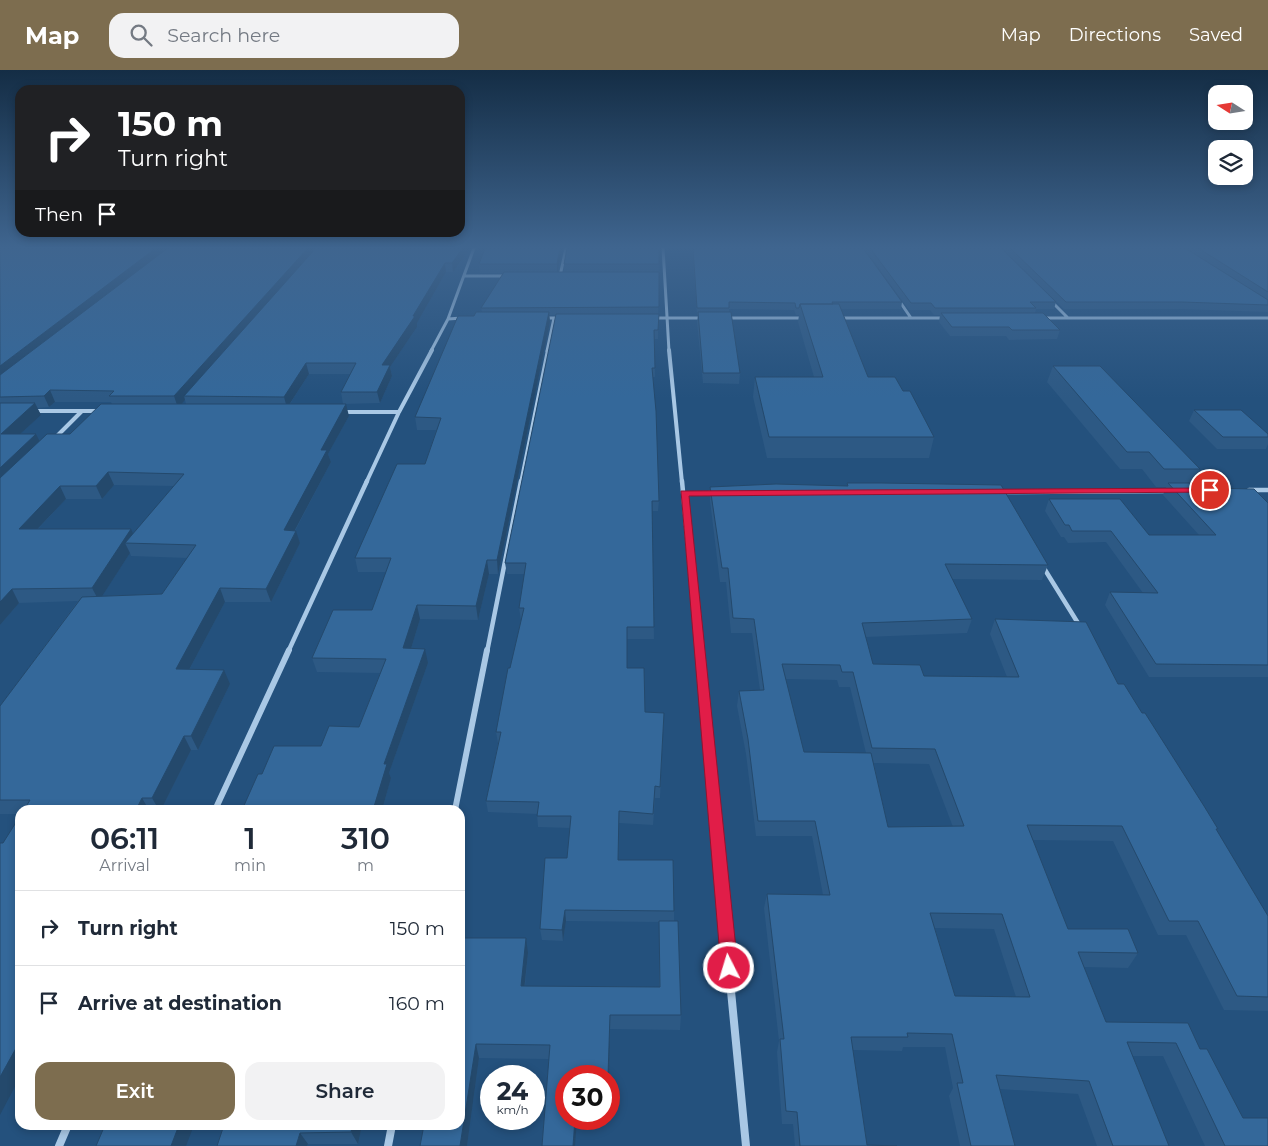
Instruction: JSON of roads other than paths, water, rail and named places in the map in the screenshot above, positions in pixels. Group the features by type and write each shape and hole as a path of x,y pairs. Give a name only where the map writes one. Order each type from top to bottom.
{"street":[{"path":"217,805 400,412 448,319 456,298"},
{"path":"665,298 746,1146"},
{"path":"898,298 911,318"},
{"path":"1048,298 1068,318"},
{"path":"448,319 467,318"},
{"path":"535,318 563,318"},
{"path":"457,805 554,318"},
{"path":"648,318 706,318"},
{"path":"725,318 813,318"},
{"path":"833,318 950,318"},
{"path":"1039,318 1268,318"},
{"path":"28,411 102,411"},
{"path":"55,438 82,411"},
{"path":"332,412 400,412"},
{"path":"1239,490 1268,490"},
{"path":"1248,490 1255,497"},
{"path":"1002,500 997,492 1181,491"},
{"path":"684,494 723,493"},
{"path":"1039,560 1086,636"},
{"path":"58,1146 66,1130"},
{"path":"388,1146 391,1130"}]}
